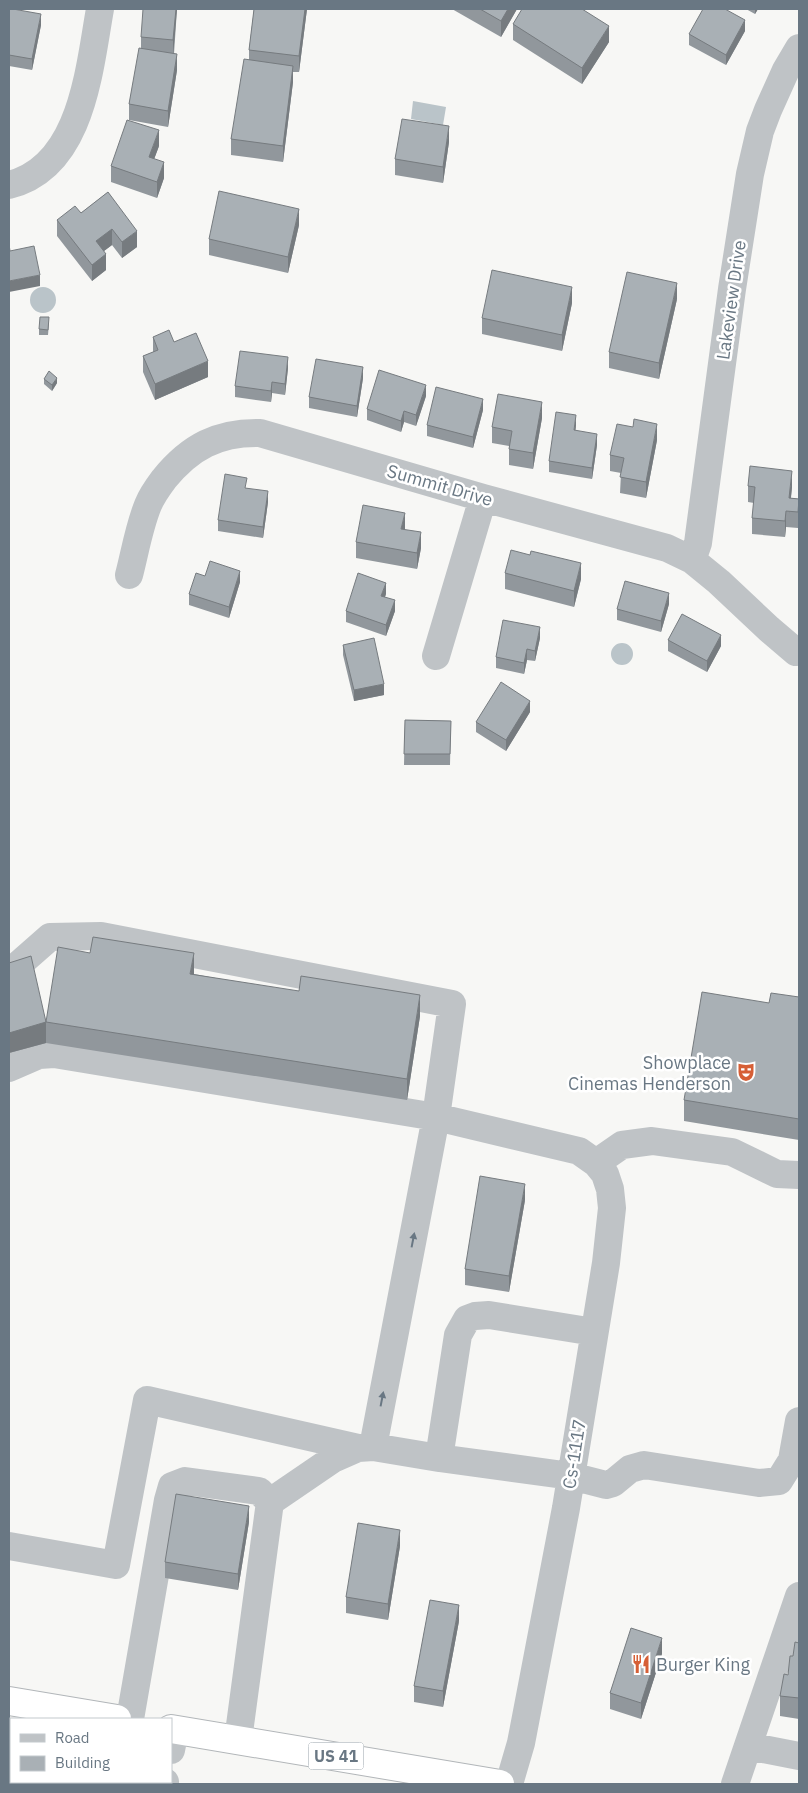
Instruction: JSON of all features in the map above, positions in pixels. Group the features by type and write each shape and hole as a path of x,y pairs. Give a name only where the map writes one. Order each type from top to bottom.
{"highway":[{"path":"9,1701 111,1718"},
{"name":"US 41","path":"173,1736 238,1740 500,1784"}],"street":[{"path":"9,185 18,183 36,173 52,159 65,142 82,101 100,9"},
{"name":"Lakeview Drive","path":"692,560 698,543 732,289 750,174 760,131 768,110 786,70 799,48"},
{"name":"Summit Drive","path":"129,575 148,505 155,491 174,466 189,453 208,442 232,434 260,433 483,498 667,548 692,560 796,652"},
{"path":"436,656 483,498"},
{"path":"9,968 17,966 50,937 101,936 452,1004 436,1117 366,1447"},
{"path":"9,1068 39,1055 54,1054 436,1117 562,1147 585,1154 596,1163 622,1145 652,1141 732,1152 778,1174 799,1175"},
{"name":"Cs-1117","path":"509,1784 521,1743 571,1476 606,1262 612,1208 610,1189 605,1174 596,1163"},
{"path":"439,1458 458,1335 467,1319 475,1316 489,1315 594,1332"},
{"path":"9,1546 116,1565 147,1400 366,1447 571,1476 606,1485 613,1483 630,1469 644,1465 759,1483 779,1481 792,1460 799,1421"},
{"path":"238,1740 270,1502 333,1459 366,1447"},
{"path":"130,1718 172,1486 185,1481 260,1491 270,1502"},
{"path":"734,1784 799,1596"},
{"path":"748,1746 799,1756"},
{"path":"9,1783 15,1784"}],"shaded area":[{"path":"413,101 446,107 443,125 411,119"},
{"path":"43,287 53,290 56,300 53,310 43,313 33,310 30,300 33,290"},
{"path":"622,643 630,646 633,654 630,662 622,665 614,662 611,654 614,646"}],"building":[{"path":"9,9 41,14 32,59 9,55"},
{"path":"143,9 176,9 173,40 141,37"},
{"path":"254,9 305,9 299,56 249,50"},
{"path":"480,9 508,9 501,21"},
{"path":"522,9 582,9 609,26 582,68 513,24"},
{"path":"703,9 725,9 745,20 726,55 689,34"},
{"path":"139,48 177,54 168,111 129,104"},
{"path":"244,59 293,66 283,146 231,139"},
{"path":"402,119 449,126 443,167 395,159"},
{"path":"127,120 159,130 149,157 164,162 157,182 111,166"},
{"path":"219,191 299,209 288,257 209,239"},
{"path":"108,192 137,231 122,242 112,229 96,241 106,254 92,265 57,220 75,206 81,213"},
{"path":"9,244 10,251 34,246 40,275 9,281"},
{"path":"492,270 572,287 562,335 482,318"},
{"path":"627,272 677,283 659,363 609,352"},
{"path":"40,317 49,317 48,330 39,329"},
{"path":"169,330 174,342 196,333 208,361 155,384 143,356 158,350 153,337"},
{"path":"240,351 288,357 285,384 272,382 271,391 235,386"},
{"path":"316,359 363,367 357,406 309,397"},
{"path":"379,370 426,385 416,415 404,411 401,421 367,409"},
{"path":"49,371 57,378 52,385 44,379"},
{"path":"436,387 483,399 473,437 427,425"},
{"path":"498,394 542,402 533,453 509,449 512,431 492,427"},
{"path":"556,412 576,415 574,430 597,434 592,468 549,461"},
{"path":"634,419 657,424 646,482 620,477 624,458 610,455 617,424 633,427"},
{"path":"750,466 792,471 789,498 799,499 798,512 786,511 785,521 752,518 755,487 748,486"},
{"path":"225,474 247,478 245,488 268,491 263,527 218,520"},
{"path":"363,505 405,513 401,529 421,532 417,553 356,542"},
{"path":"511,550 530,555 531,551 581,563 574,591 505,573"},
{"path":"210,561 240,571 229,607 189,594 196,573 205,576"},
{"path":"358,573 386,583 381,596 395,600 386,625 346,611"},
{"path":"625,581 669,593 661,621 617,609"},
{"path":"682,614 721,635 707,661 668,640"},
{"path":"503,620 540,627 535,651 527,649 524,663 496,657"},
{"path":"374,638 384,684 354,690 343,645"},
{"path":"501,682 530,701 506,740 476,722"},
{"path":"405,720 451,721 450,754 404,754"},
{"path":"93,937 194,953 190,974 299,991 301,976 420,995 407,1079 46,1022 58,947 90,953"},
{"path":"31,956 46,1022 9,1033 9,963"},
{"name":"Showplace Cinemas Henderson","path":"702,992 769,1003 771,993 799,997 799,1119 684,1100"},
{"path":"480,1176 525,1184 509,1276 465,1269"},
{"path":"176,1494 249,1506 238,1574 165,1562"},
{"path":"358,1523 400,1530 388,1604 346,1597"},
{"path":"430,1600 459,1605 443,1691 414,1686"},
{"path":"631,1628 662,1638 641,1703 610,1693"},
{"path":"795,1642 799,1643 799,1698 780,1696 784,1674 788,1675 790,1656 793,1656"}],"place":[{"name":"Showplace Cinemas Henderson","path":"746,1072"},
{"name":"Burger King","path":"641,1664"}]}
